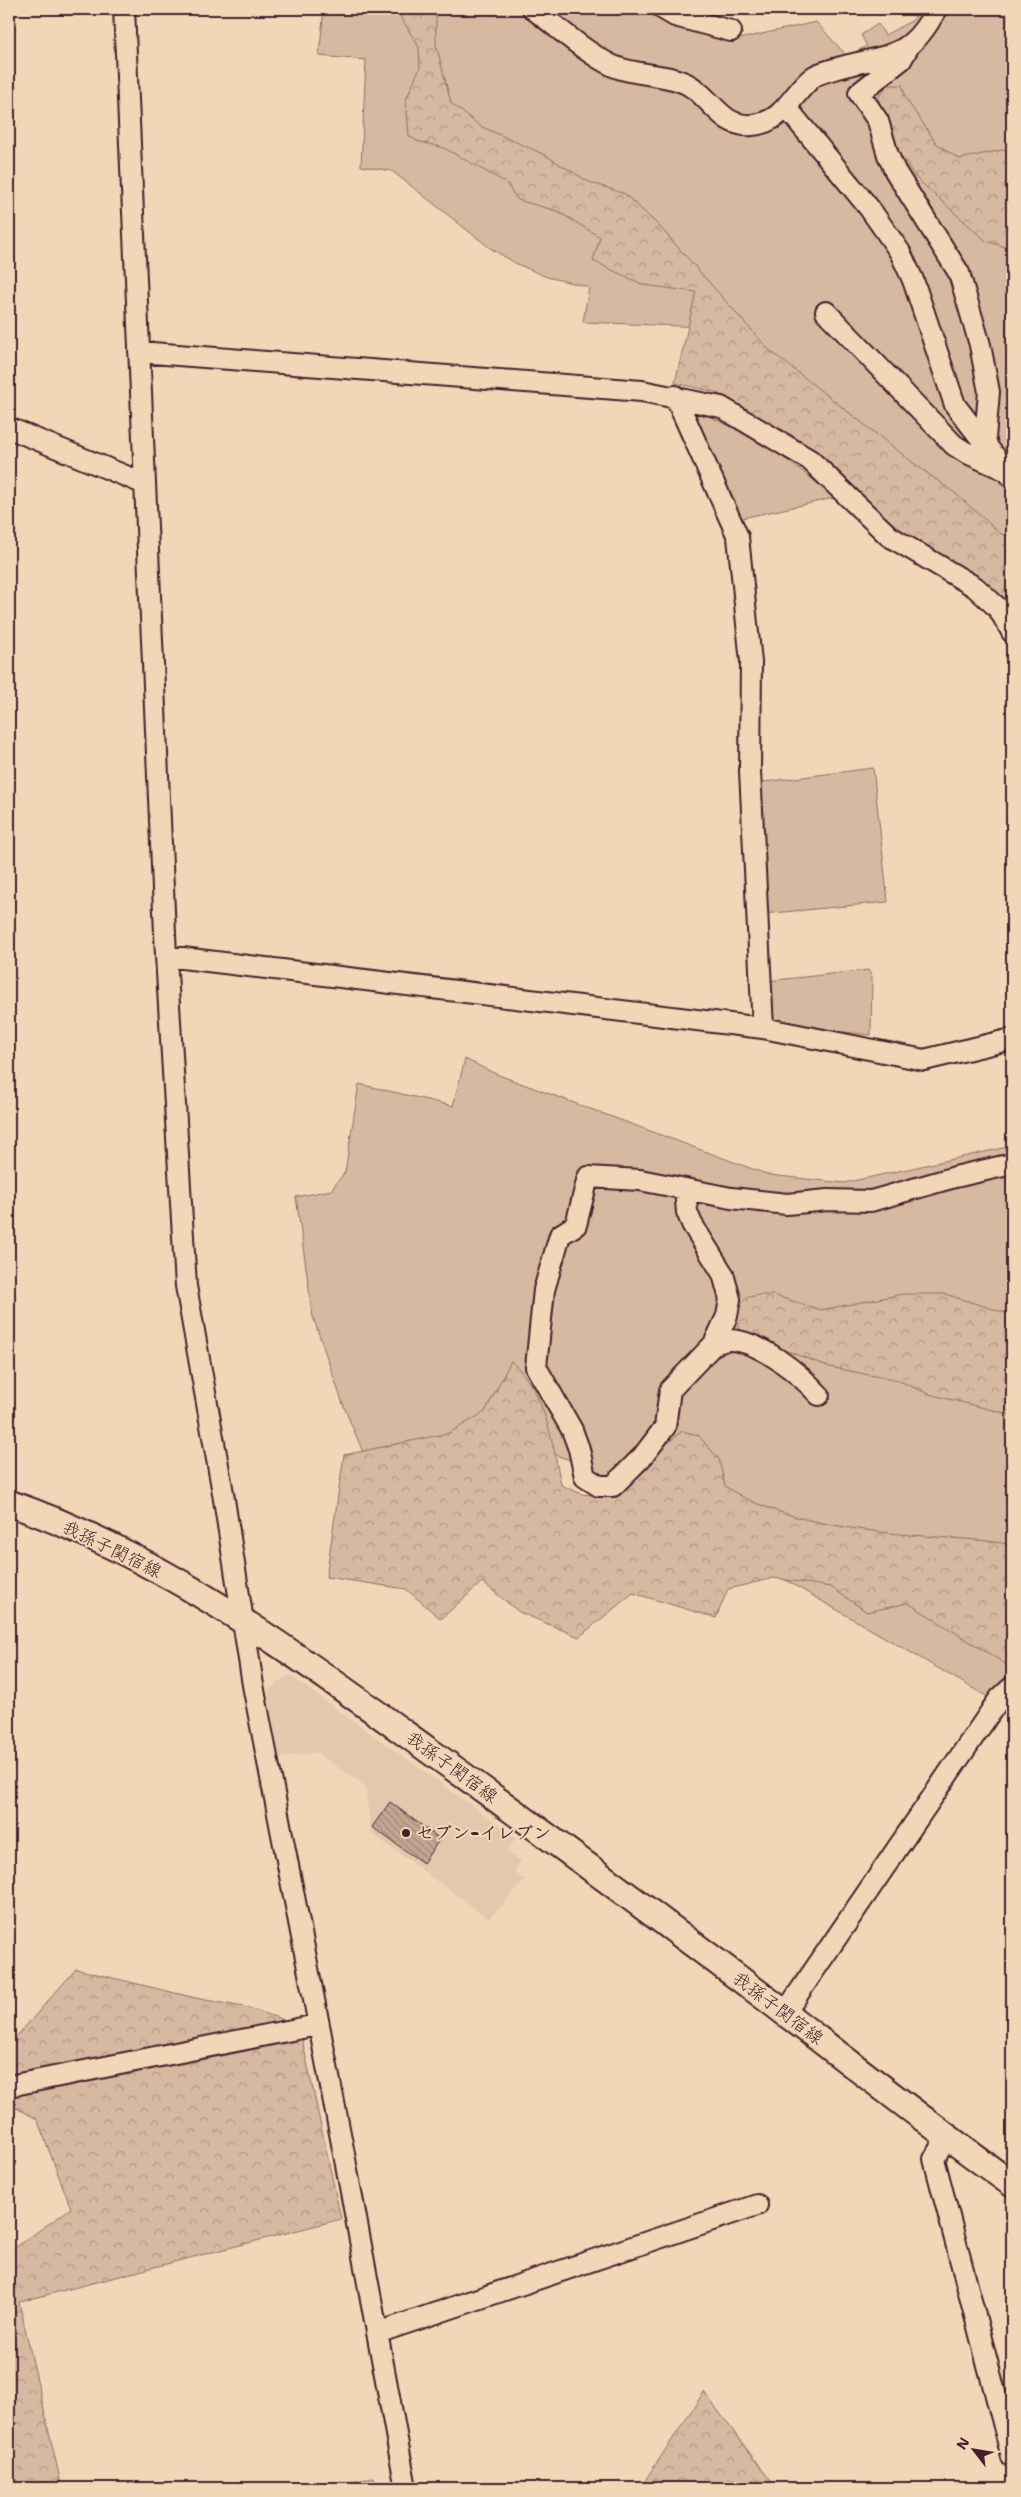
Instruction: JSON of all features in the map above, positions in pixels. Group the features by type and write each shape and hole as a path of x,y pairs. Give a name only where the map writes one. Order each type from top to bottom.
{"main road":[{"name":"我孫子関宿線","path":"9,1504 66,1526 177,1580 243,1620 314,1667 785,2013 1012,2184"}],"street":[{"path":"124,9 166,956 186,1286 256,1702 406,2488"},
{"path":"532,9 614,66 686,83 698,91 726,119 738,124 752,125 767,120 787,108 802,87 814,76 900,52 917,39 936,9"},
{"path":"663,9 676,16 731,31"},
{"path":"910,44 902,60 859,93 878,120 888,155 895,171 959,273 980,345 989,392 985,438 988,448"},
{"path":"787,108 870,209 900,252 913,280 955,405 1010,474"},
{"path":"826,312 954,444 965,452 1010,474"},
{"path":"139,352 642,391 675,396 721,407 810,460 889,536 975,587 998,608 1012,632"},
{"path":"675,396 738,537 751,662 750,771 763,1028"},
{"path":"9,428 145,484"},
{"path":"166,956 763,1028 924,1060 1012,1039"},
{"path":"685,1190 687,1212 692,1224 722,1274 730,1299 727,1316 714,1344 670,1390 665,1427 643,1456 613,1486 599,1486 585,1477 572,1430 536,1367 544,1290 560,1235 576,1226 588,1177 640,1180 731,1198 788,1204 827,1200 871,1201 955,1177 1012,1164"},
{"path":"714,1344 727,1340 745,1342 784,1364 806,1380 819,1395"},
{"path":"785,2013 1000,1698 1012,1687"},
{"path":"9,2086 318,2025"},
{"path":"946,2136 934,2159 1012,2456"},
{"path":"377,2333 757,2205"}],"path":[{"path":"9,2450 16,2488"}],"shaded area":[{"path":"289,1675 516,1837 507,1851 521,1861 514,1872 525,1880 489,1919 371,1833 365,1786 316,1752 279,1758 268,1691"}],"green space":[{"path":"324,9 653,9 718,36 739,39 816,22 847,56 867,46 861,35 878,24 885,35 913,20 919,9 1012,9 1012,147 962,186 1012,231 1012,556 771,380 751,329 583,322 589,287 547,277 517,264 490,248 392,171 361,166 366,60 319,56"},
{"path":"400,9 436,9 436,44 451,103 480,126 543,154 589,182 625,194 660,227 769,350 956,494 1001,534 1012,536 1012,595 1006,599 975,575 912,538 890,521 827,460 792,435 715,392 675,383 696,292 644,285 593,261 600,237 557,211 518,200 505,182 444,148 417,141 409,136 406,100 420,67 419,47 401,18"},
{"path":"888,85 902,85 906,99 937,144 959,159 1012,148 1012,249 986,241 915,177 892,142 879,108 879,96"},
{"path":"684,406 725,424 764,445 800,470 834,498 738,519"},
{"path":"873,768 888,902 763,914 756,783"},
{"path":"868,970 872,977 871,1035 772,1024 767,981"},
{"path":"465,1059 496,1074 769,1175 844,1183 1012,1146 1012,1711 588,1466 525,1445 363,1452 344,1407 313,1317 296,1197 331,1190 345,1172 359,1084 453,1106"},
{"path":"903,1294 945,1294 1012,1315 1012,1415 929,1394 899,1381 830,1367 760,1341 740,1330 736,1320 737,1310 745,1298 759,1295 773,1295 821,1310"},
{"path":"511,1361 523,1374 540,1403 546,1418 561,1485 582,1494 610,1497 626,1486 658,1451 682,1431 698,1435 719,1459 725,1486 745,1498 768,1508 821,1523 848,1528 980,1540 1012,1545 1012,1668 908,1603 867,1612 831,1587 774,1578 728,1589 716,1618 633,1593 579,1637 519,1612 482,1582 441,1619 406,1589 326,1577 344,1455 449,1433 485,1412"},
{"path":"76,1969 200,1999 249,2008 299,2025 341,2219 19,2302 62,2488 9,2488 9,2252 71,2208 37,2119 9,2104 9,2045"},
{"path":"704,2392 776,2488 640,2488"},
{"path":"374,2478 377,2488 310,2488"}],"building":[{"name":"セブン-イレブン","path":"390,1802 440,1839 423,1863 372,1827"}],"place":[{"name":"セブン-イレブン","path":"406,1833"}]}
